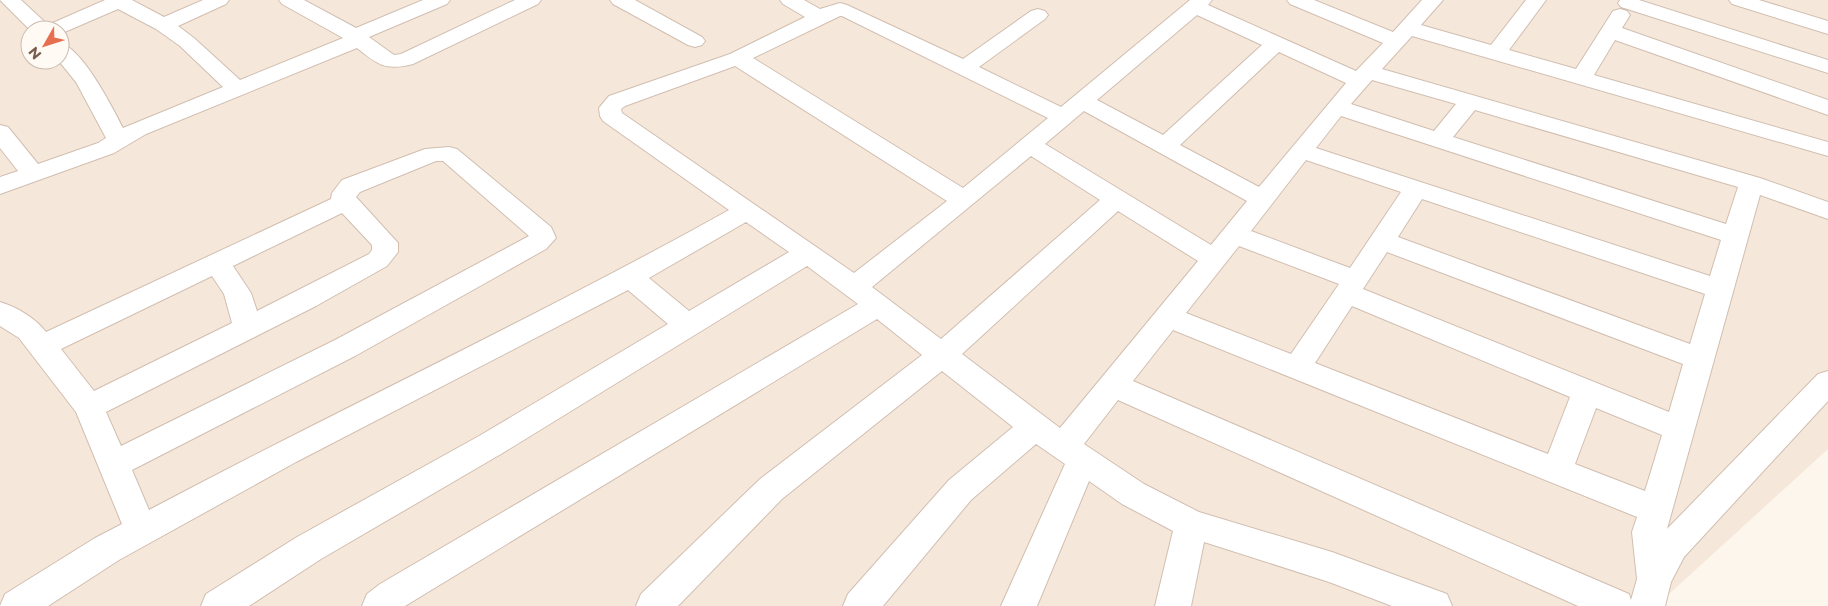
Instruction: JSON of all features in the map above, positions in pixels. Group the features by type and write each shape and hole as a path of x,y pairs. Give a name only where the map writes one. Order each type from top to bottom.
{"street":[{"path":"9,0 31,20"},
{"path":"70,22 120,0 164,25 187,42 238,89"},
{"path":"164,25 219,0"},
{"path":"289,0 355,36 384,59 392,62 406,60 446,10"},
{"path":"0,186 106,148 138,129 345,46 353,41 355,36 446,10 531,0"},
{"path":"620,0 695,41"},
{"path":"1297,0 1402,34 1496,53 1828,149"},
{"path":"1496,53 1536,0"},
{"path":"1739,0 1828,28"},
{"path":"792,1 816,15"},
{"path":"1581,78 1629,1 1828,67"},
{"path":"1019,606 1073,452 1113,385 1336,107 1402,34 1425,2"},
{"path":"380,606 392,595 866,296 964,200 1198,3 1276,43 1364,76 1470,101 1826,205"},
{"path":"1062,116 840,9 816,15 737,58 617,101 610,108 611,116 808,253 1036,427 1134,494 1191,524 1332,567 1434,606"},
{"path":"965,68 1038,15"},
{"path":"1610,31 1828,108"},
{"path":"1165,146 1276,43"},
{"path":"737,58 964,200"},
{"path":"70,61 86,80 119,141"},
{"path":"1082,100 1262,199"},
{"path":"1439,140 1470,101"},
{"path":"1336,107 1736,236"},
{"path":"0,132 33,174"},
{"path":"1029,145 1214,259"},
{"path":"1301,151 1720,289"},
{"path":"89,407 248,328 378,260 385,252 385,243 345,202 343,199 344,193 351,186 433,154 449,154 542,233 543,238 537,243 345,348 113,465"},
{"path":"1651,592 1649,532 1752,182"},
{"path":"1296,368 1416,189"},
{"path":"654,606 771,489 942,355 1116,199"},
{"path":"42,346 345,202"},
{"path":"18,606 107,549 142,530 285,453 630,276 747,211"},
{"path":"1234,234 1587,391 1679,429"},
{"path":"1381,240 1700,359"},
{"path":"219,606 310,548 490,445 808,253"},
{"path":"217,263 237,293 248,328"},
{"path":"630,276 687,325"},
{"path":"0,312 29,331 89,407 142,530"},
{"path":"1168,317 1655,510"},
{"path":"1651,592 1672,546 1828,382"},
{"path":"1113,385 1616,606"},
{"path":"1557,471 1587,391"},
{"path":"861,606 960,490 1036,427"},
{"path":"1173,606 1191,524"}],"shaded area":[{"path":"0,0 1828,0 1828,449 1656,606 0,606"}]}
